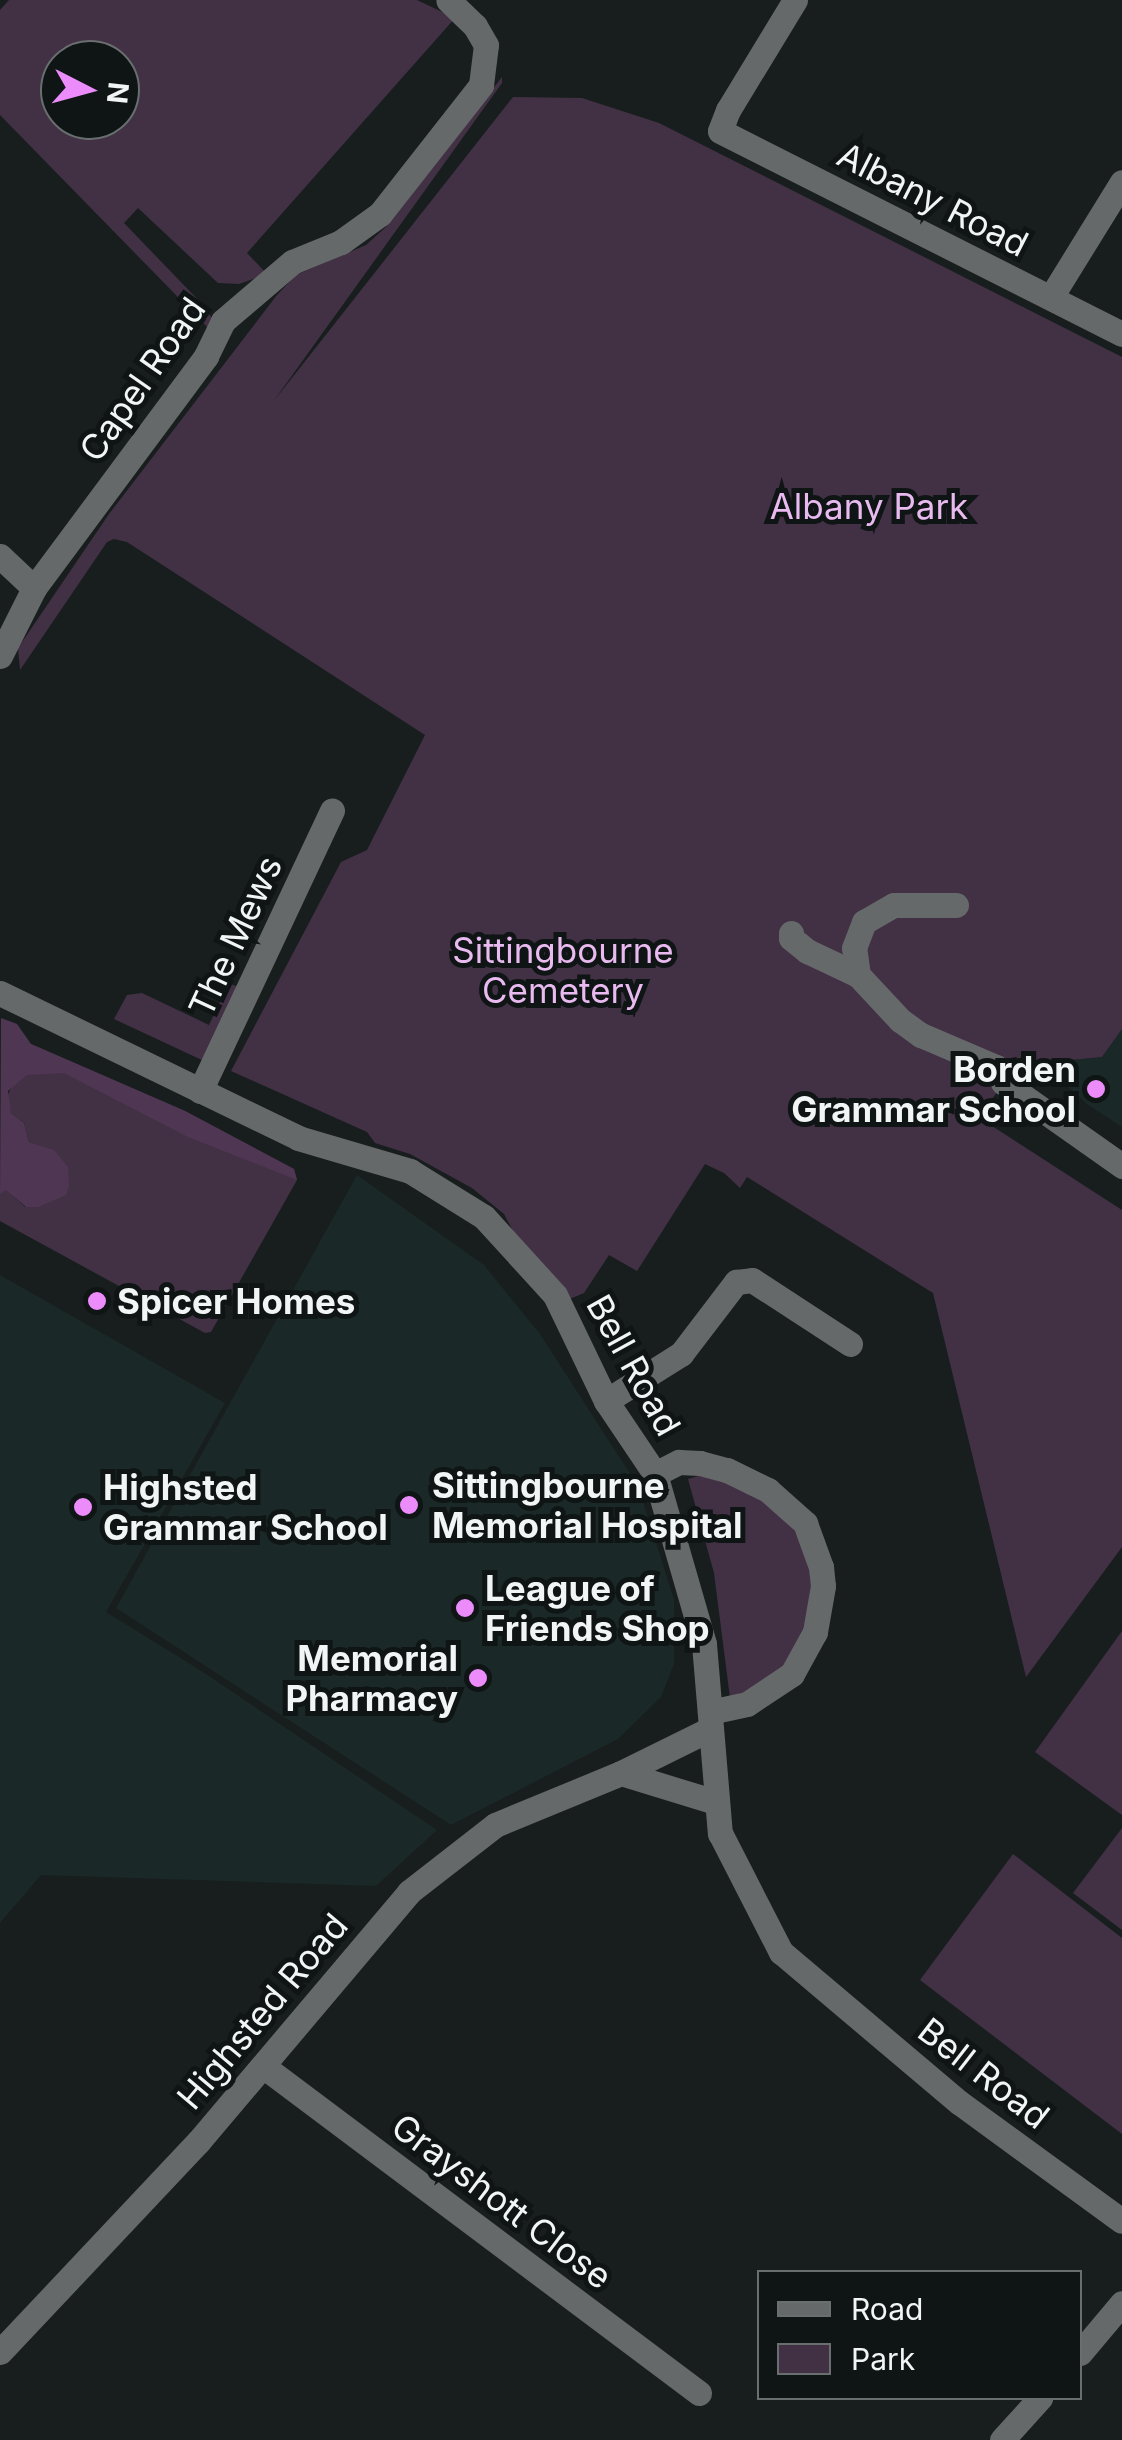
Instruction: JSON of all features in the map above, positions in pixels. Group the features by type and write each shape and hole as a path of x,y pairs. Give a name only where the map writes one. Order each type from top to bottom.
{"street":[{"name":"Capel Road","path":"0,656 34,588 206,356 222,320 292,262 342,242 380,214 480,85 486,45 475,26 448,0"},
{"name":"Albany Road","path":"794,0 721,123 720,131 1122,334"},
{"path":"1051,298 1122,182"},
{"path":"0,556 34,588"},
{"name":"The Mews","path":"200,1091 332,811"},
{"path":"858,975 854,948 864,922 894,904 956,904"},
{"path":"791,933 791,938 807,950 858,975 900,1020 921,1035 996,1067 1002,1082 1122,1166"},
{"name":"Bell Road","path":"0,994 298,1138 410,1171 484,1217 555,1294 606,1401 655,1474 704,1644 715,1802 726,1850 781,1952 960,2103 1122,2221"},
{"path":"606,1401 681,1354 736,1282 752,1280 850,1344"},
{"name":"Highsted Road","path":"0,2352 130,2218 397,1905 430,1873 494,1826 621,1774 710,1721 747,1704 792,1674 815,1632 823,1586 805,1523 768,1490 700,1463 679,1462 655,1474"},
{"path":"621,1774 715,1802"},
{"name":"Grayshott Close","path":"262,2066 699,2393"},
{"path":"1082,2350 1122,2304"},
{"path":"1002,2440 1038,2400"}],"shaded area":[{"path":"1,1018 17,1024 31,1044 185,1111 294,1169 297,1180 188,1137 64,1073 27,1075 8,1091 11,1113 24,1123 29,1142 54,1150 68,1167 66,1195 38,1207 26,1207 6,1190 0,1194"},
{"name":"Borden Grammar School","path":"1122,1029 1122,1127 1088,1105 1052,1072 1071,1060 1102,1057"},
{"name":"Sittingbourne Memorial Hospital","path":"357,1175 484,1265 540,1334 638,1486 674,1599 674,1664 661,1697 618,1739 451,1825 116,1608"},
{"name":"Highsted Grammar School","path":"0,1275 225,1403 106,1612 200,1670 437,1830 376,1886 41,1875 0,1923"}],"green space":[{"path":"9,0 417,0 455,18 247,253 267,274 239,284 218,283 138,208 124,223 204,306 213,320 214,334 0,115 0,10"},
{"path":"502,77 502,83 273,402 513,97 582,98 659,123 1122,357 1122,1029 1102,1057 1071,1060 1052,1072 1018,1065 978,1117 1122,1210 1122,1547 1026,1677 933,1293 747,1177 740,1188 724,1173 705,1164 637,1271 609,1255 584,1293 553,1306 504,1214 472,1188 410,1154 375,1143 367,1132 231,1071 341,862 367,850 425,735 127,542 114,539 107,542 20,670 18,648 109,514 277,295 296,275 366,245 387,226"},
{"path":"229,983 238,987 204,1061 114,1019 127,995 142,993 209,1025"},
{"path":"31,1044 185,1111 294,1169 297,1180 211,1332 205,1333 0,1221 0,1194 6,1189 25,1207 53,1150 29,1142 24,1123 11,1113 6,1099"},
{"path":"702,1475 739,1484 789,1520 810,1561 813,1620 781,1676 730,1698 714,1573 688,1479"},
{"path":"1122,1631 1122,1815 1035,1752"},
{"path":"1122,1828 1122,1930 1073,1893"},
{"path":"1013,1854 1122,1938 1122,2134 920,1980"}],"place":[{"name":"Borden Grammar School","path":"1096,1089"},
{"name":"Spicer Homes","path":"97,1301"},
{"name":"Sittingbourne Memorial Hospital","path":"409,1505"},
{"name":"Highsted Grammar School","path":"83,1507"},
{"name":"League of Friends Shop","path":"465,1608"},
{"name":"Memorial Pharmacy","path":"478,1678"}],"park label":[{"name":"Albany Park","path":"869,506"},
{"name":"Sittingbourne Cemetery","path":"563,970"}]}
